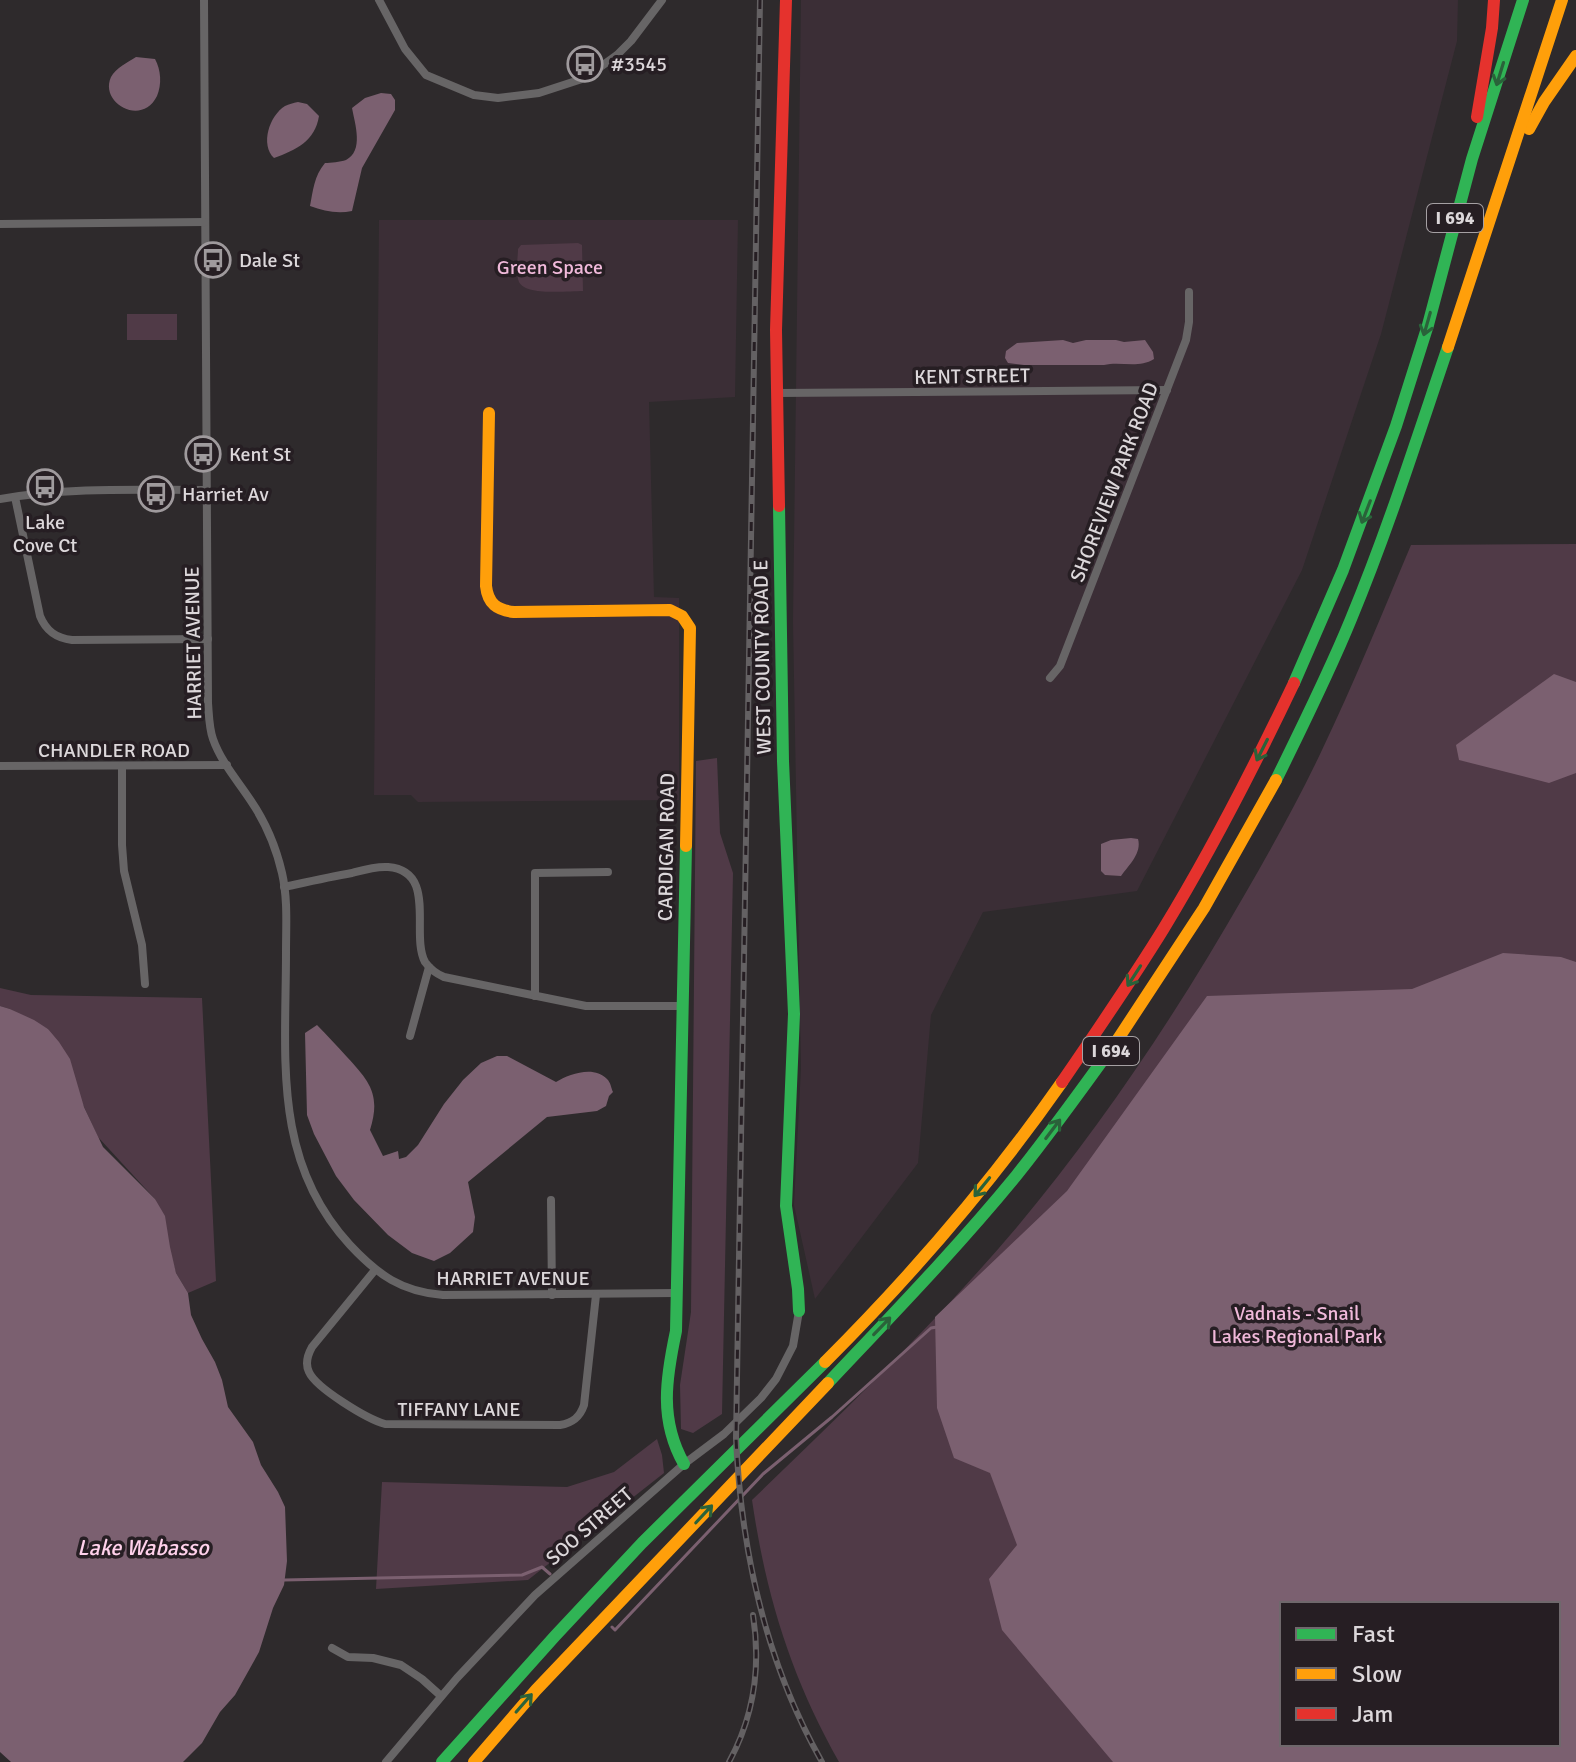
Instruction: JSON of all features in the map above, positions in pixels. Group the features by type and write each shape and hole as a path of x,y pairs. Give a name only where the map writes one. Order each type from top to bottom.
{"main road":[{"name":"WEST COUNTY ROAD E","path":"786,0 778,236 777,393 783,761 794,1014 786,1206 799,1311"},
{"path":"1461,197 1478,114 1494,0"},
{"name":"I 694","path":"442,1762 600,1587 898,1286 1037,1115 1127,986 1178,904 1229,814 1290,692 1369,504 1402,409 1461,197 1523,0"},
{"name":"I 694","path":"474,1762 560,1663 947,1257 1072,1105 1163,974 1224,874 1274,782 1343,637 1395,505 1504,185 1562,0"},
{"path":"1504,185 1544,102 1576,56"},
{"name":"CARDIGAN ROAD","path":"489,413 486,586 489,601 495,608 514,612 670,610 686,618 690,628 676,1331 669,1363 667,1397 670,1436 684,1464"}],"street":[{"name":"HARRIET AVENUE","path":"204,0 208,703 213,738 263,821 278,858 284,887 286,1088 300,1161 317,1200 344,1239 375,1270 400,1286 428,1294 676,1293"},
{"path":"379,0 405,49 426,75 474,95 498,98 539,93 585,78 631,41 662,0"},
{"path":"0,224 205,222"},
{"name":"SHOREVIEW PARK ROAD","path":"1050,678 1060,666 1186,340 1189,292"},
{"name":"KENT STREET","path":"777,393 1167,390"},
{"path":"0,499 89,490 206,490"},
{"path":"15,497 40,616 55,636 72,640 208,639"},
{"name":"CHANDLER ROAD","path":"0,766 227,765"},
{"path":"122,766 124,871 142,945 145,984"},
{"path":"284,887 377,867 394,867 410,877 418,891 422,954 429,967 444,977 586,1006 682,1006"},
{"path":"535,996 535,873 608,872"},
{"path":"410,1036 429,967"},
{"path":"551,1200 552,1295"},
{"name":"TIFFANY LANE","path":"375,1270 312,1347 306,1363 316,1381 360,1413 385,1424 560,1425 571,1422 584,1405 596,1295"},
{"name":"SOO STREET","path":"386,1762 441,1696 535,1595 684,1464 743,1418 776,1379 793,1346 799,1311"},
{"path":"332,1648 348,1657 373,1658 401,1665 441,1696"}],"shaded area":[{"path":"801,0 1458,0 1457,41 1381,334 1302,570 1137,891 983,912 931,1015 918,1163 815,1299 794,1205 801,1068 793,621"},
{"path":"379,220 738,220 735,397 649,402 654,597 679,598 679,800 418,802 411,795 374,795"}],"green space":[{"name":"Green Space","path":"521,245 582,245 583,291 538,291 519,282 517,266"},
{"path":"127,314 177,314 177,340 127,340"},
{"name":"Vadnais - Snail Lakes Regional Park","path":"1576,544 1576,1762 839,1762 807,1699 783,1635 765,1569 752,1500 954,1298 1017,1227 1079,1148 1166,1024 1219,938 1295,805 1345,699 1411,545"},
{"path":"717,758 720,833 733,873 722,1414 693,1433 681,1429 680,1385 691,1312 696,761"},
{"path":"0,988 31,995 202,998 216,1281 188,1293 176,1273 155,1199 98,1137 48,1029 0,1006"},
{"path":"657,1439 664,1473 528,1580 376,1589 382,1482 567,1487 614,1472"}],"water":[{"path":"136,57 155,59 159,68 157,96 142,110 124,108 116,103 109,87 116,71"},
{"path":"381,93 391,94 395,100 395,110 362,168 352,211 331,212 310,206 316,178 325,163 346,160 355,150 357,137 352,108 365,98"},
{"path":"298,102 307,104 319,116 317,125 303,143 274,158 267,138 271,123 285,106"},
{"path":"1063,340 1073,343 1086,340 1145,340 1154,359 1136,364 1024,365 1008,363 1005,358 1006,351 1017,343"},
{"path":"1554,674 1576,682 1576,773 1549,783 1459,760 1456,745"},
{"path":"1138,839 1139,844 1131,863 1121,876 1105,875 1101,871 1101,844"},
{"name":"Vadnais - Snail Lakes Regional Park","path":"1503,953 1561,957 1576,962 1576,1762 1113,1762 1002,1630 989,1579 1017,1545 990,1473 954,1458 937,1408 935,1317 1067,1191 1207,996 1412,989"},
{"name":"Lake Wabasso","path":"0,1006 34,1020 48,1029 59,1042 70,1059 84,1107 103,1147 155,1199 165,1216 176,1273 188,1293 191,1315 222,1380 228,1407 253,1442 261,1465 285,1507 287,1561 284,1585 259,1652 235,1695 220,1712 202,1743 183,1762 11,1762 0,1752"},
{"path":"317,1025 367,1082 374,1098 370,1130 383,1156 398,1151 399,1159 406,1157 418,1145 463,1080 481,1063 497,1056 507,1056 556,1082 574,1074 595,1072 607,1079 613,1092 606,1106 597,1111 547,1117 468,1182 475,1217 473,1232 450,1253 434,1261 412,1253 388,1235 354,1200 336,1176 314,1134 307,1115 305,1033"}],"waterway":[{"path":"612,1627 615,1630 763,1474 931,1328 937,1327"},
{"path":"284,1580 522,1575 542,1567 550,1574"}],"railway":[{"path":"760,0 736,1438 744,1522 760,1605 786,1686 822,1762"},
{"path":"729,1762 750,1709 756,1672 753,1615"}],"traffic: fast":[{"path":"1294,683 1343,570 1396,426 1428,325 1472,159 1523,0"},
{"path":"1276,780 1334,659 1365,585 1448,347"},
{"path":"779,506 783,761 794,1014 786,1206 799,1311"},
{"path":"684,1464 671,1431 667,1399 676,1331 686,846"},
{"path":"828,1383 994,1203 1118,1039"},
{"path":"442,1762 642,1543 825,1362"}],"traffic: slow":[{"path":"1448,347 1562,0"},
{"path":"1529,129 1576,56"},
{"path":"489,413 486,586 494,605 514,612 670,610 682,616 690,628 686,846"},
{"path":"1118,1039 1204,908 1276,780"},
{"path":"825,1362 950,1227 1008,1156 1062,1082"},
{"path":"474,1762 536,1690 828,1383"}],"traffic: jam":[{"path":"779,506 776,330 786,0"},
{"path":"1477,117 1494,0"},
{"path":"1062,1082 1182,898 1264,746 1294,683"}],"place":[{"name":"#3545","path":"585,64"},
{"name":"Dale St","path":"213,260"},
{"name":"Kent St","path":"203,454"},
{"name":"Lake Cove Ct","path":"45,487"},
{"name":"Harriet Av","path":"156,494"}]}
